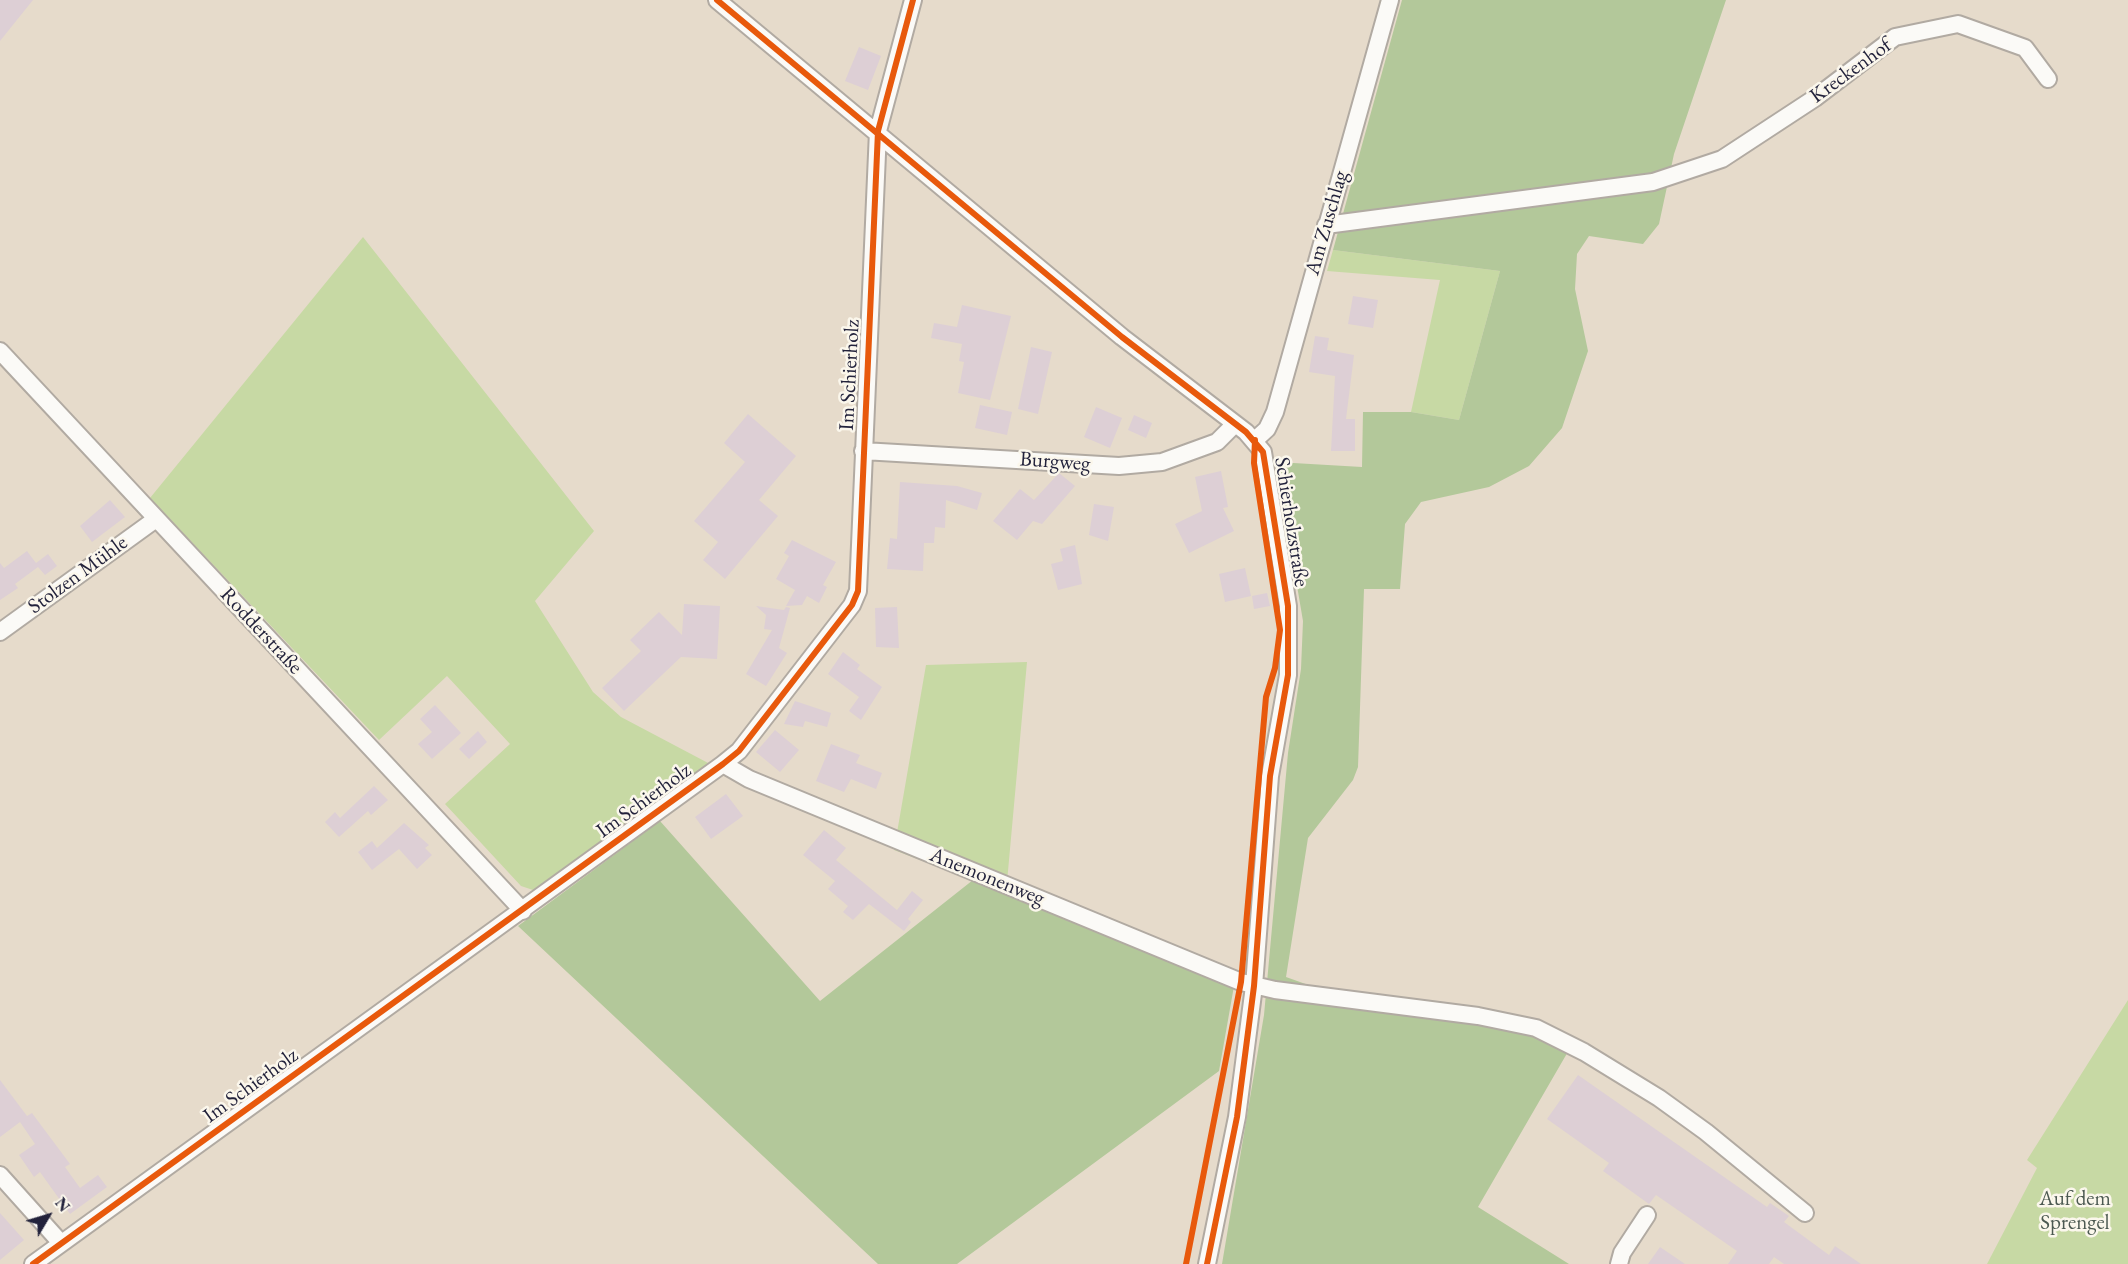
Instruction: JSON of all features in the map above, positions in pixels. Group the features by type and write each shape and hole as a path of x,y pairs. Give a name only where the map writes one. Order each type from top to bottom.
{"street":[{"name":"Schierholzstraße","path":"717,0 878,131 1122,337 1255,440 1263,452 1286,594 1288,675 1270,776 1254,986 1237,1117 1207,1264"},
{"name":"Im Schierholz","path":"33,1264 723,764 739,751 852,606 858,591 878,131 913,0"},
{"name":"Am Zuschlag","path":"1255,440 1267,429 1275,412 1390,0"},
{"name":"Kreckenhof","path":"1326,225 1653,182 1722,159 1815,98 1895,37 1958,24 2025,48 2048,79"},
{"name":"Rodderstraße","path":"0,351 523,911"},
{"name":"Burgweg","path":"863,451 1119,466 1162,462 1217,442 1235,424"},
{"name":"Stolzen Mühle","path":"0,632 156,519"},
{"name":"Anemonenweg","path":"723,764 749,779 1254,986 1479,1016 1536,1028 1584,1053 1659,1098 1706,1132 1805,1213"},
{"path":"0,1175 61,1243"},
{"path":"1619,1264 1622,1253 1647,1215"}],"green space":[{"path":"1402,0 1726,0 1674,154 1659,224 1643,244 1589,236 1577,254 1575,289 1588,351 1562,428 1529,466 1489,487 1421,502 1405,524 1400,589 1364,589 1358,767 1353,780 1308,838 1286,977 1314,987 1573,1043 1478,1207 1569,1264 1222,1264 1264,1015 1288,753 1301,669 1303,621 1276,462 1362,467 1363,412 1411,412 1459,420 1500,271 1333,250"},
{"path":"363,237 594,531 535,601 593,692 621,717 710,764 536,891 521,886 445,804 510,744 447,676 379,740 150,498"},
{"path":"1333,250 1500,271 1459,420 1411,412 1440,280 1327,271"},
{"path":"1027,662 1006,893 894,850 926,665"},
{"path":"660,821 820,1001 973,880 1234,986 1219,1071 957,1264 878,1264 518,926"},
{"name":"Auf dem Sprengel","path":"2128,1000 2128,1264 1987,1264 2037,1168 2027,1160"}],"building":[{"path":"0,0 33,0 0,41"},
{"path":"859,47 881,56 868,90 845,81"},
{"path":"1353,296 1378,300 1373,328 1348,324"},
{"path":"962,305 1011,316 990,400 958,393 964,362 959,361 962,344 931,338 934,323 957,327"},
{"path":"1315,336 1329,338 1327,350 1354,355 1346,419 1355,419 1355,451 1331,451 1335,376 1309,372"},
{"path":"1031,347 1052,352 1038,414 1018,409"},
{"path":"980,405 1012,412 1007,435 975,428"},
{"path":"1096,407 1122,418 1110,448 1084,437"},
{"path":"748,414 796,456 759,500 778,516 725,579 703,560 718,542 694,521 745,462 724,443"},
{"path":"1134,415 1152,423 1146,438 1128,430"},
{"path":"1221,471 1228,507 1223,508 1234,531 1189,553 1175,524 1202,511 1195,477"},
{"path":"1059,473 1075,486 1042,524 1033,521 1017,540 993,521 1020,489 1034,500"},
{"path":"900,482 957,486 982,493 977,510 946,500 945,528 935,527 934,543 924,543 923,571 887,569 890,538 897,539"},
{"path":"110,500 125,517 92,542 80,526"},
{"path":"1094,504 1114,507 1108,541 1089,535"},
{"path":"792,540 836,562 823,585 827,587 819,603 807,596 802,605 786,606 795,590 776,579 789,556 784,553"},
{"path":"1075,545 1082,584 1058,590 1051,564 1063,561 1060,549"},
{"path":"27,551 36,563 48,554 57,566 45,575 38,567 15,584 18,588 0,600 0,563 4,568"},
{"path":"1245,568 1251,596 1225,602 1219,574"},
{"path":"1267,593 1270,606 1254,609 1252,596"},
{"path":"684,604 720,606 717,659 681,657 624,711 602,688 641,651 630,640 659,612 682,635"},
{"path":"756,606 784,610 786,607 790,608 779,648 787,653 766,686 746,674 772,630 764,629 766,615"},
{"path":"897,607 899,648 876,647 875,608"},
{"path":"843,652 860,665 857,669 882,687 861,720 849,711 859,697 828,674"},
{"path":"795,701 831,713 827,727 805,721 803,727 784,724"},
{"path":"435,705 461,733 432,759 418,744 432,732 420,719"},
{"path":"775,730 799,750 780,772 756,752"},
{"path":"478,731 487,742 469,759 459,749"},
{"path":"831,744 860,755 856,763 882,773 876,789 851,779 844,792 816,781"},
{"path":"374,786 388,800 371,815 368,811 339,837 325,822 335,812 340,818"},
{"path":"726,794 743,816 711,839 695,817"},
{"path":"404,823 429,845 425,848 432,855 417,869 399,849 372,870 358,852 372,841 377,848"},
{"path":"824,830 846,848 836,860 897,910 912,891 923,900 908,919 911,922 904,931 869,904 853,920 843,912 848,906 828,889 835,881 803,855"},
{"path":"1578,1075 1767,1207 1770,1203 1789,1216 1784,1222 1829,1255 1835,1246 1861,1264 1784,1264 1774,1257 1769,1264 1728,1264 1737,1251 1656,1195 1649,1204 1603,1171 1609,1163 1547,1119"},
{"path":"0,1080 27,1116 32,1113 70,1164 65,1167 80,1188 98,1175 107,1187 70,1214 40,1172 34,1177 19,1155 35,1144 20,1122 0,1137"},
{"path":"0,1213 24,1240 0,1260"},
{"path":"1660,1247 1685,1264 1648,1264"}],"cycle path":[{"path":"717,0 1122,337 1246,432 1263,452 1288,606 1288,675 1270,776 1254,986 1237,1117 1207,1264"},
{"path":"33,1264 723,764 739,751 852,605 858,591 878,131 913,0"},
{"path":"1186,1264 1241,982 1266,697 1275,668 1280,630 1254,463 1255,440"}]}
